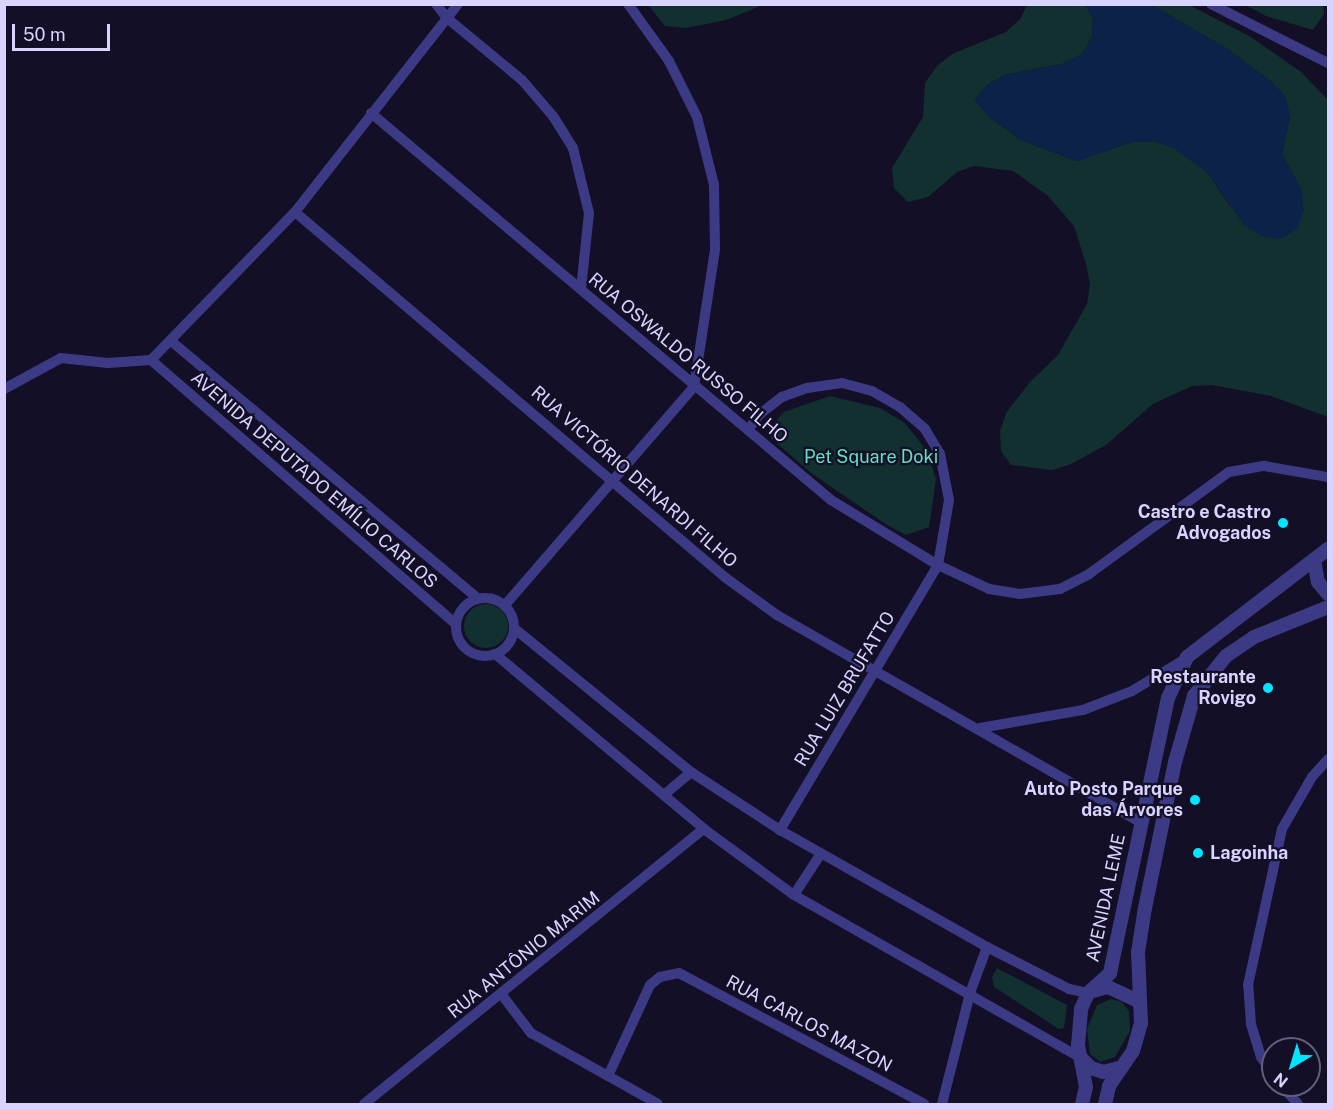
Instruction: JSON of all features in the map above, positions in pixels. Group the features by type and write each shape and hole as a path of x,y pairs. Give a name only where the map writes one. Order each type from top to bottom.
{"street":[{"path":"436,4 447,18 522,80 553,116 573,148 589,213 581,289"},
{"path":"4,388 61,358 108,363 151,360 295,212 458,4"},
{"path":"505,605 694,387 715,249 714,185 697,117 669,61 628,4"},
{"path":"1211,4 1329,63"},
{"name":"RUA OSWALDO RUSSO FILHO","path":"371,113 831,500 938,565 989,590 1020,594 1060,589 1089,574 1228,472 1264,466 1329,477"},
{"name":"RUA VICTÓRIO DENARDI FILHO","path":"295,212 726,578 777,615 874,673 980,728 1140,822"},
{"name":"AVENIDA DEPUTADO EMÍLIO CARLOS","path":"171,341 477,598"},
{"name":"AVENIDA DEPUTADO EMÍLIO CARLOS","path":"151,360 456,624"},
{"path":"748,430 760,414 782,397 807,388 843,383 872,391 900,407 925,429 940,454 947,477 949,500 938,565"},
{"path":"980,728 1083,710 1132,691 1187,657 1329,549"},
{"path":"1314,560 1318,582 1329,594"},
{"name":"RUA LUIZ BRUFATTO","path":"780,830 938,565"},
{"path":"477,598 492,598 505,605 513,616 515,629 509,645 495,654 481,656 467,649 458,637 456,624 463,608 477,598"},
{"path":"1105,1104 1119,1068 1132,1051 1142,1023 1138,1001 1138,952 1144,913 1175,762 1194,696 1226,656 1254,637 1329,607"},
{"path":"515,629 691,772 820,855 987,947 1069,989 1088,993 1108,987 1138,1001"},
{"path":"495,654 704,829 794,895 970,993 1081,1058 1091,1068 1103,1072 1119,1068"},
{"name":"AVENIDA LEME","path":"1082,1104 1086,1087 1077,1028 1088,993 1110,973 1140,822 1168,698 1187,657"},
{"path":"1261,1057 1251,1024 1248,985 1282,829 1312,777 1329,759"},
{"path":"665,794 691,772"},
{"name":"RUA ANTÔNIO MARIM","path":"364,1104 502,995 704,829"},
{"path":"794,895 820,855"},
{"path":"942,1104 970,993 987,947"},
{"name":"RUA CARLOS MAZON","path":"608,1076 650,985 660,977 679,973 924,1104"},
{"path":"502,995 531,1033 657,1104"}],"green space":[{"path":"648,5 763,5 726,20 686,28 665,26"},
{"path":"1027,5 1085,5 1093,17 1092,37 1082,54 1062,64 1004,75 987,85 975,100 988,116 1021,140 1077,161 1132,142 1155,141 1174,148 1207,172 1230,206 1301,189 1282,154 1290,117 1273,83 1226,48 1152,5 1189,5 1251,37 1301,72 1328,100 1328,417 1271,396 1212,385 1192,386 1153,404 1106,445 1071,464 1052,470 1011,465 1001,451 1000,431 1006,413 1030,382 1058,355 1087,304 1090,284 1074,226 1047,195 1013,171 974,166 957,172 928,197 908,202 894,188 892,168 923,117 925,83 937,66 952,54 1006,32 1020,19"},
{"path":"1245,5 1323,5 1324,14 1313,30 1266,16"},
{"name":"Pet Square Doki","path":"830,396 880,408 905,423 927,451 936,479 929,527 906,535 887,525 811,473 771,438 771,426 784,412"},
{"path":"486,604 502,610 508,626 502,642 486,648 470,642 464,626 470,610"},
{"path":"997,968 1067,1005 1064,1028 1059,1029 994,987 992,977"},
{"path":"1111,999 1122,1002 1129,1011 1130,1031 1115,1057 1100,1062 1090,1054 1087,1029 1097,1005"}],"water":[{"path":"1085,5 1152,5 1226,48 1273,83 1286,97 1290,117 1282,154 1301,189 1304,209 1297,229 1281,239 1261,236 1244,225 1207,172 1174,148 1155,141 1132,142 1077,161 1021,140 988,116 975,100 987,85 1004,75 1062,64 1082,54 1092,37 1093,17"}],"place":[{"name":"Castro e Castro Advogados","path":"1283,523"},
{"name":"Restaurante Rovigo","path":"1268,688"},
{"name":"Auto Posto Parque das Árvores","path":"1195,800"},
{"name":"Lagoinha","path":"1198,853"}]}
